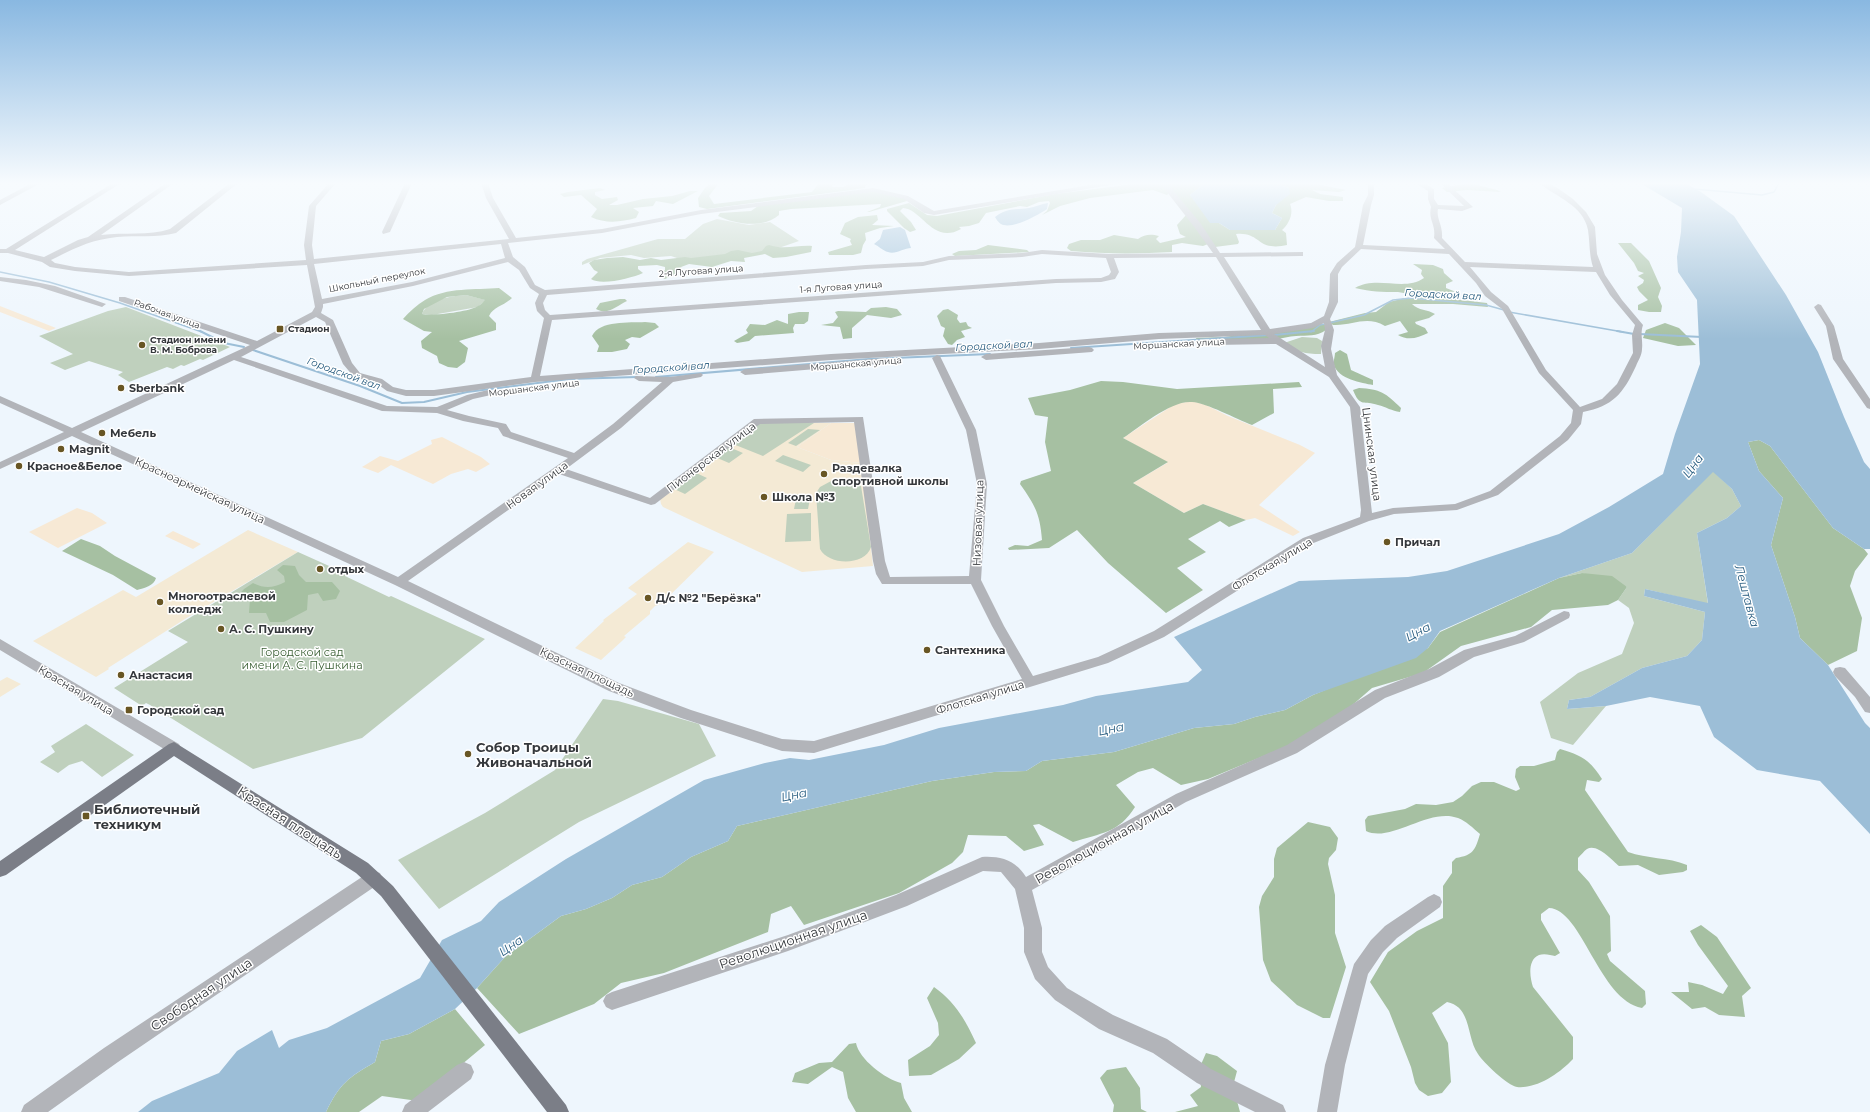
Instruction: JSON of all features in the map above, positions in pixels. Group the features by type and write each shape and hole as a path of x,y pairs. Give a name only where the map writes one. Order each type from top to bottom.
{"main road":[{"path":"0,870 174,748"},
{"name":"Красная площадь","path":"174,748 362,868 374,878 387,891 559,1112"}],"street":[{"path":"4,251 31,235"},
{"path":"91,239 97,235"},
{"path":"45,260 81,242 91,239 143,235"},
{"path":"0,466 233,357 316,314 320,307 310,262 309,235"},
{"path":"512,235 513,239"},
{"path":"4,251 45,260 53,265 75,269 129,274 310,262 559,235"},
{"path":"1204,235 1272,336 1313,325 1326,319"},
{"path":"1361,235 1359,247 1449,252"},
{"path":"1438,235 1438,238 1449,252 1479,281 1488,294 1506,310 1531,350 1534,360 1542,371 1578,410 1597,407 1616,394 1638,349 1635,335 1639,325 1627,312 1599,270 1594,258 1592,235"},
{"path":"504,240 506,251 510,259 521,267 535,290 544,293 539,304 541,311 548,318 535,379"},
{"name":"Цнинская улица","path":"1332,375 1326,346 1330,334 1330,326 1326,319 1332,310 1334,291 1333,276 1340,264 1356,253 1359,247"},
{"name":"2-я Луговая улица","path":"544,293 866,267 923,264 949,258 1022,255 1042,252 1109,256 1300,254"},
{"name":"1-я Луговая улица","path":"548,318 1049,281 1101,280 1112,277 1115,272 1109,256"},
{"name":"Школьный переулок","path":"318,302 413,284 478,266 510,259"},
{"path":"1462,264 1599,270"},
{"path":"0,279 24,280 102,304"},
{"name":"Рабочая улица","path":"122,299 232,337 257,344"},
{"path":"1818,307 1830,326 1838,359 1870,406"},
{"name":"Моршанская улица","path":"316,314 330,320 348,364 357,375 379,381 390,389 406,393 434,393 535,379 831,357 1040,346 1159,336 1272,336"},
{"name":"Цнинская улица","path":"1272,336 1332,375 1345,391 1355,407 1367,510 1365,519"},
{"name":"Моршанская улица","path":"438,410 470,397 494,391 573,382 638,378 670,380 688,376 937,358 1051,353 1272,336"},
{"path":"233,357 386,410 438,410 467,419 502,426 507,434 576,457"},
{"name":"Низовая улица","path":"937,358 971,430 982,484 975,580 998,626 1030,682"},
{"name":"Новая улица","path":"399,582 576,457 617,426 670,380"},
{"name":"Красноармейская улица","path":"0,399 399,582"},
{"name":"Флотская улица","path":"782,745 814,747 1103,660 1159,634 1307,541 1365,519 1393,511 1456,507 1494,493 1564,438 1576,424 1578,410"},
{"name":"Пионерская улица","path":"558,470 651,502 758,421 859,419 882,574 886,581 975,580"},
{"name":"Красная площадь","path":"399,582 614,687 686,714 782,745"},
{"name":"Революционная улица","path":"612,1000 788,943 901,901 982,864 997,864 1012,870 1023,887 1181,798 1292,749 1380,694 1434,673 1470,653 1519,639 1564,615"},
{"name":"Красная улица","path":"0,644 174,748"},
{"path":"1840,672 1860,693 1870,708"},
{"name":"Свободная улица","path":"31,1112 124,1047 374,878"},
{"path":"1023,887 1033,928 1033,952 1041,973 1061,994 1106,1022 1160,1046 1204,1076 1276,1112"},
{"path":"1327,1112 1335,1065 1360,970 1377,946 1390,932 1434,902"},
{"path":"412,1112 464,1072"}],"shaded area":[{"path":"0,306 56,328 49,331 0,312"},
{"path":"1192,401 1206,405 1228,416 1300,445 1315,453 1259,505 1300,532 1293,536 1255,518 1246,520 1203,504 1184,513 1133,483 1167,463 1123,438 1175,404"},
{"name":"Школа №3","path":"762,423 831,423 797,447 831,460 862,463 873,566 802,572 663,507 660,499"},
{"path":"831,423 856,423 862,463 831,460 797,447"},
{"path":"442,437 481,457 490,464 476,472 468,469 451,474 433,484 391,465 378,473 362,467 380,456 398,461 432,444 431,440"},
{"path":"77,508 92,513 107,523 58,548 29,532"},
{"name":"Многоотраслевой колледж","path":"248,530 298,552 185,619 96,677 33,641 123,590 136,597"},
{"path":"173,531 201,544 193,549 165,536"},
{"name":"Д/с №2 \"Берёзка\"","path":"688,542 714,552 661,604 655,606 650,611 650,614 624,636 626,637 601,660 575,648 604,621 603,620 637,594 628,588"},
{"path":"7,677 21,684 0,697 0,681"}],"green space":[{"path":"690,235 790,235 799,241 767,252 689,262 671,256 644,258 631,255 600,258 582,265 582,262 587,259 658,239 685,239"},
{"path":"842,235 865,235 866,240 861,253 853,255 829,255 828,252 852,245 850,241 851,239"},
{"path":"1114,235 1138,239 1146,235 1156,235 1159,236 1156,239 1160,243 1186,237 1182,235 1202,235 1208,244 1203,246 1182,243 1172,245 1172,252 1147,253 1083,252 1071,251 1067,248 1069,244 1081,240 1100,240"},
{"path":"1205,235 1236,235 1239,242 1238,244 1215,247"},
{"path":"1248,235 1286,235 1287,245 1267,245"},
{"path":"1618,243 1631,243 1649,261 1661,288 1658,297 1662,306 1661,312 1638,310 1638,305 1648,300 1637,287 1643,283 1644,280 1638,276 1644,273 1638,271 1634,263"},
{"path":"769,245 785,247 812,246 811,252 786,257 773,258 765,254 744,258 745,262 731,261 712,267 689,264 681,267 683,271 665,279 661,277 661,273 665,270 665,267 657,265 638,266 638,269 643,273 624,279 602,282 591,279 598,272 594,270 589,263 594,260 623,257 640,260 651,258 661,260 685,257 691,258 725,254 738,250 752,253 762,251"},
{"path":"988,245 1027,250 1029,252 955,256 952,254 959,251 976,250"},
{"path":"1413,264 1433,265 1443,269 1444,273 1453,281 1446,284 1446,288 1456,292 1414,296 1398,292 1376,292 1355,288 1363,284 1372,283 1408,284 1424,278 1421,274 1422,270"},
{"path":"499,288 512,298 496,308 489,316 496,323 496,330 459,341 468,348 465,362 457,368 448,367 439,363 437,356 422,348 421,341 432,332 424,331 403,319 410,311 425,300 442,293 471,289","holes":["466,295 485,300 479,306 459,312 422,314 424,309 447,297"]},
{"path":"466,295 486,300 478,307 432,315 422,314 429,305 441,299"},
{"path":"1436,297 1487,303 1488,307 1453,304 1412,304 1417,308 1435,314 1429,318 1415,322 1416,324 1425,328 1428,333 1413,338 1406,338 1398,335 1408,332 1400,321 1385,326 1372,321 1340,325 1333,325 1329,322 1365,313 1376,312 1389,302 1405,298"},
{"path":"625,299 627,301 612,310 600,311 596,309 600,303"},
{"name":"Стадион имени В. М. Боброва","path":"126,307 230,347 203,360 200,359 173,369 167,367 129,382 118,375 123,372 89,361 65,370 50,363 73,354 39,336 108,311"},
{"path":"886,307 897,309 902,315 891,318 867,315 852,328 852,338 843,339 840,327 821,325 833,323 838,317 835,312 838,311 866,312 871,308"},
{"path":"948,309 958,315 957,319 960,323 966,322 968,326 972,328 961,331 965,337 957,340 952,345 948,344 943,336 945,328 941,326 937,316 943,310"},
{"path":"809,312 808,321 804,324 795,324 793,328 794,333 755,336 749,341 737,343 734,341 748,333 746,330 750,324 765,325 777,320 788,324 788,314"},
{"path":"616,323 655,323 659,327 640,338 632,337 625,340 630,344 627,349 612,352 597,352 599,346 592,336 601,327"},
{"path":"1665,323 1679,328 1696,345 1678,346 1643,338 1646,330"},
{"path":"1319,324 1327,325 1326,330 1319,334 1293,336 1280,339 1236,342 1197,341 1196,338 1224,337"},
{"path":"1302,337 1317,338 1322,341 1321,354 1302,352 1284,343"},
{"path":"1340,350 1347,354 1351,370 1373,380 1373,385 1351,380 1336,370 1334,364 1335,353"},
{"path":"1101,381 1123,382 1177,389 1299,382 1302,387 1273,389 1274,413 1252,425 1205,405 1192,402 1175,405 1165,410 1123,438 1168,462 1133,483 1184,513 1203,504 1246,520 1229,527 1220,521 1188,539 1206,552 1177,568 1203,590 1166,613 1108,563 1077,530 1049,548 1009,550 1008,548 1015,545 1028,546 1042,540 1040,523 1036,510 1020,484 1021,481 1051,471 1045,442 1048,417 1035,415 1028,398 1070,390"},
{"path":"1359,388 1372,389 1387,395 1401,408 1400,412 1360,401 1353,390"},
{"path":"760,423 814,423 763,456 733,444"},
{"path":"808,429 820,430 796,446 788,443"},
{"path":"1759,440 1770,446 1833,528 1864,549 1868,554 1855,571 1850,586 1862,618 1857,651 1828,665 1800,638 1795,617 1771,545 1783,498 1759,471 1748,442"},
{"path":"729,447 743,453 729,463 715,457"},
{"path":"783,455 811,465 803,472 775,461"},
{"path":"1713,471 1732,489 1741,506 1727,518 1697,533 1708,604 1645,589 1644,596 1705,612 1702,640 1687,656 1642,668 1590,697 1569,700 1567,709 1606,706 1573,745 1551,738 1540,702 1578,673 1622,654 1634,623 1629,608 1618,600 1627,587 1582,573 1559,578 1632,553"},
{"path":"694,472 707,478 685,494 672,488"},
{"path":"833,480 849,481 861,486 871,547 862,558 847,562 839,561 831,559 820,549 816,493 820,487"},
{"path":"797,494 811,494 808,509 794,509"},
{"path":"811,513 811,541 785,542 787,514"},
{"path":"81,539 100,546 115,556 156,578 155,581 148,586 137,590 113,575 62,551"},
{"name":"Городской сад имени А. С. Пушкина","path":"298,552 347,574 345,576 389,597 391,596 485,639 362,738 253,769 150,705 146,703 142,706 114,688 188,642 168,631"},
{"path":"283,565 295,566 299,575 306,582 332,582 340,591 336,599 323,601 318,593 308,595 307,610 284,622 270,622 266,613 249,613 250,599 236,598 244,589 253,583 269,587 277,586 285,582 284,576 277,570"},
{"path":"1582,573 1612,576 1627,587 1618,600 1608,605 1552,610 1531,627 1461,646 1423,673 1372,688 1341,715 1295,743 1208,779 1181,785 1153,768 1138,772 1116,785 1135,807 1129,816 1116,827 1101,834 1073,842 1039,824 1033,825 1044,845 1024,851 1006,836 968,835 963,852 952,863 899,893 804,925 791,906 771,914 768,932 664,973 621,983 594,1004 519,1034 477,988 505,957 561,916 586,909 612,898 632,885 662,877 691,857 728,841 737,826 932,781 994,772 1026,771 1042,761 1114,752 1194,728 1234,724 1285,710 1313,695 1428,648 1440,632 1559,578"},
{"path":"603,699 618,701 699,724 716,756 579,822 439,909 398,860 485,813 555,770"},
{"path":"86,724 134,755 102,777 82,761 69,765 58,773 40,762 55,752 51,746"},
{"path":"1560,749 1584,759 1593,767 1602,779 1599,782 1587,780 1585,790 1628,852 1680,862 1687,865 1687,870 1683,872 1659,875 1638,865 1619,866 1600,850 1595,848 1587,849 1578,858 1578,870 1589,882 1610,916 1611,951 1607,954 1610,961 1645,991 1646,1004 1642,1008 1627,1001 1614,989 1602,973 1582,938 1571,923 1561,912 1549,908 1541,914 1541,920 1560,953 1555,956 1543,954 1535,957 1530,970 1531,979 1533,987 1573,1037 1573,1059 1562,1070 1540,1083 1525,1087 1513,1086 1490,1068 1481,1058 1474,1047 1465,1016 1455,1005 1447,1002 1432,1013 1448,1043 1451,1082 1442,1093 1428,1096 1419,1090 1415,1083 1411,1067 1389,1011 1370,982 1388,952 1417,931 1443,918 1443,886 1452,873 1452,862 1456,858 1470,854 1477,844 1480,834 1461,819 1447,816 1435,817 1387,832 1376,833 1366,831 1365,820 1368,816 1405,809 1416,804 1436,805 1453,802 1462,796 1472,786 1481,782 1494,782 1516,791 1520,789 1515,777 1516,769 1520,766 1534,766 1555,760 1557,752"},
{"path":"1308,822 1330,827 1338,838 1336,850 1329,858 1328,864 1335,895 1335,933 1346,967 1330,1018 1323,1018 1297,1005 1271,981 1263,960 1259,907 1262,896 1274,877 1274,859 1277,848"},
{"path":"1701,925 1717,937 1751,988 1742,996 1745,1017 1719,1015 1705,1007 1692,1009 1671,992 1689,992 1688,982 1702,985 1723,994 1728,986 1698,945 1690,931"},
{"path":"934,987 954,1005 968,1026 976,1043 959,1059 931,1075 909,1076 908,1060 930,1046 939,1035 938,1023 927,998"},
{"path":"455,1009 485,1045 418,1101 382,1096 359,1112 326,1112 336,1094 346,1082 358,1072 375,1062 381,1041 409,1034"},
{"path":"856,1043 858,1049 867,1062 881,1073 901,1083 904,1098 912,1112 856,1112 848,1098 843,1072 832,1067 808,1084 792,1082 795,1073 819,1063 832,1062 849,1044"},
{"path":"1206,1053 1217,1056 1237,1071 1233,1086 1240,1112 1175,1112 1198,1106 1190,1095 1201,1087 1199,1069"},
{"path":"1126,1067 1140,1088 1141,1109 1147,1112 1113,1112 1114,1105 1100,1078 1107,1070"}],"water":[{"path":"881,235 907,235 911,248 891,253 884,251 874,244 880,239"},
{"path":"1681,235 1746,235 1786,295 1818,352 1864,462 1870,469 1870,549 1864,549 1833,528 1770,446 1759,440 1748,442 1759,471 1783,498 1771,545 1795,617 1800,638 1828,665 1865,723 1870,728 1870,834 1820,781 1757,770 1714,737 1700,706 1650,697 1606,706 1567,709 1569,700 1590,697 1642,668 1687,656 1702,640 1705,612 1644,596 1645,589 1708,603 1697,533 1727,518 1741,506 1732,489 1713,472 1632,553 1559,578 1440,631 1428,648 1416,658 1313,695 1285,710 1234,724 1194,728 1114,752 1042,761 1026,771 994,772 932,781 737,826 728,841 691,857 662,877 632,885 612,898 586,909 561,916 505,957 477,988 455,1009 409,1034 381,1041 375,1062 358,1072 346,1082 336,1094 326,1112 138,1112 152,1101 219,1073 237,1051 272,1030 279,1048 289,1040 327,1028 420,978 442,940 481,921 499,902 566,859 704,780 765,763 790,758 809,760 884,745 939,728 1063,705 1096,696 1188,682 1202,670 1174,637 1299,581 1408,577 1447,571 1559,534 1609,507 1663,474 1675,434 1700,364 1697,300 1678,272 1677,257"}],"waterway":[{"name":"Городской вал","path":"0,272 49,282 120,303 202,332"},
{"name":"Городской вал","path":"1312,331 1320,325 1364,315 1393,300 1411,298 1486,305 1504,310"},
{"name":"Городской вал","path":"1509,312 1623,332"},
{"name":"Городской вал","path":"1274,335 1312,331"},
{"name":"Городской вал","path":"1617,331 1634,334"},
{"name":"Городской вал","path":"202,332 224,343 244,347"},
{"name":"Городской вал","path":"1639,334 1702,337"},
{"name":"Городской вал","path":"1071,348 1269,335"},
{"name":"Городской вал","path":"253,350 360,386 402,403 424,402 467,392 569,379 637,377"},
{"name":"Городской вал","path":"656,377 869,359 990,354"}],"place":[{"name":"Стадион","path":"280,329"},
{"name":"Стадион имени В. М. Боброва","path":"142,345"},
{"name":"Sberbank","path":"121,388"},
{"name":"Мебель","path":"102,433"},
{"name":"Magnit","path":"61,449"},
{"name":"Красное&Белое","path":"19,466"},
{"name":"Раздевалка спортивной школы","path":"824,474"},
{"name":"Школа №3","path":"764,497"},
{"name":"Причал","path":"1387,542"},
{"name":"отдых","path":"320,569"},
{"name":"Д/с №2 \"Берёзка\"","path":"648,598"},
{"name":"Многоотраслевой колледж","path":"160,602"},
{"name":"А. С. Пушкину","path":"221,629"},
{"name":"Сантехника","path":"927,650"},
{"name":"Анастасия","path":"121,675"},
{"name":"Городской сад","path":"129,710"},
{"name":"Собор Троицы Живоначальной","path":"468,754"},
{"name":"Библиотечный техникум","path":"86,816"}],"water label":[{"name":"Цна","path":"1693,466"},
{"name":"Лештавка","path":"1747,596"},
{"name":"Цна","path":"1418,632"},
{"name":"Цна","path":"1111,729"},
{"name":"Цна","path":"794,795"},
{"name":"Цна","path":"511,946"}]}
